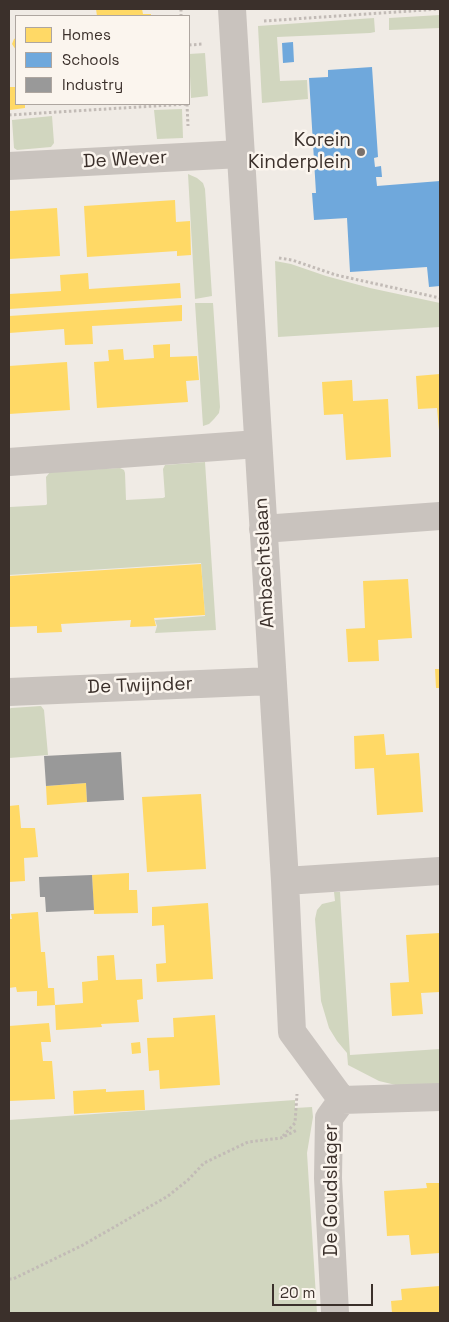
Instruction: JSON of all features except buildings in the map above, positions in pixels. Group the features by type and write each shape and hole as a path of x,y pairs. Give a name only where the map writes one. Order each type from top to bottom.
{"street":[{"name":"Ambachtslaan","path":"233,16 285,881 292,1032 336,1111"},
{"name":"De Wever","path":"9,166 241,154"},
{"path":"9,462 258,444"},
{"path":"263,529 440,516"},
{"name":"De Twijnder","path":"9,692 272,681"},
{"path":"285,881 440,871"},
{"path":"336,1111 440,1097"},
{"name":"De Goudslager","path":"335,1313 328,1178 336,1111"}],"path":[{"path":"233,16 440,9"},
{"path":"9,115 171,105"},
{"path":"246,257 271,256 292,260 336,275 440,298"},
{"path":"9,1279 13,1279 83,1245 168,1196 188,1180 204,1163 248,1142 281,1138 336,1111"}],"green space":[{"path":"440,15 440,28 389,30 389,18"},
{"path":"374,18 375,32 370,33 277,37 280,81 307,80 308,99 262,103 258,26"},
{"path":"205,53 208,96 191,98 190,54"},
{"path":"182,109 183,138 157,139 154,110"},
{"path":"52,116 54,143 51,147 17,150 14,148 12,120"},
{"path":"188,174 203,183 205,189 212,296 195,299"},
{"path":"275,261 370,288 440,303 440,327 278,337"},
{"path":"195,303 213,303 220,407 219,413 214,419 209,424 203,426"},
{"path":"205,462 216,630 155,633 157,626 155,620 205,616 201,563 9,575 9,496 10,507 46,505 46,477 50,472 120,468 125,473 126,500 163,498 165,497 163,469 165,465"},
{"path":"41,706 44,710 48,755 9,758 9,709"},
{"path":"334,892 340,892 350,1055 440,1049 440,1085 400,1086 379,1081 348,1065 347,1053 329,1028 321,1001 315,919 317,910 322,904 335,901"},
{"path":"295,1100 295,1108 312,1107 313,1117 307,1153 317,1313 9,1313 9,1120"}],"place":[{"name":"Korein Kinderplein","path":"361,152"}]}
